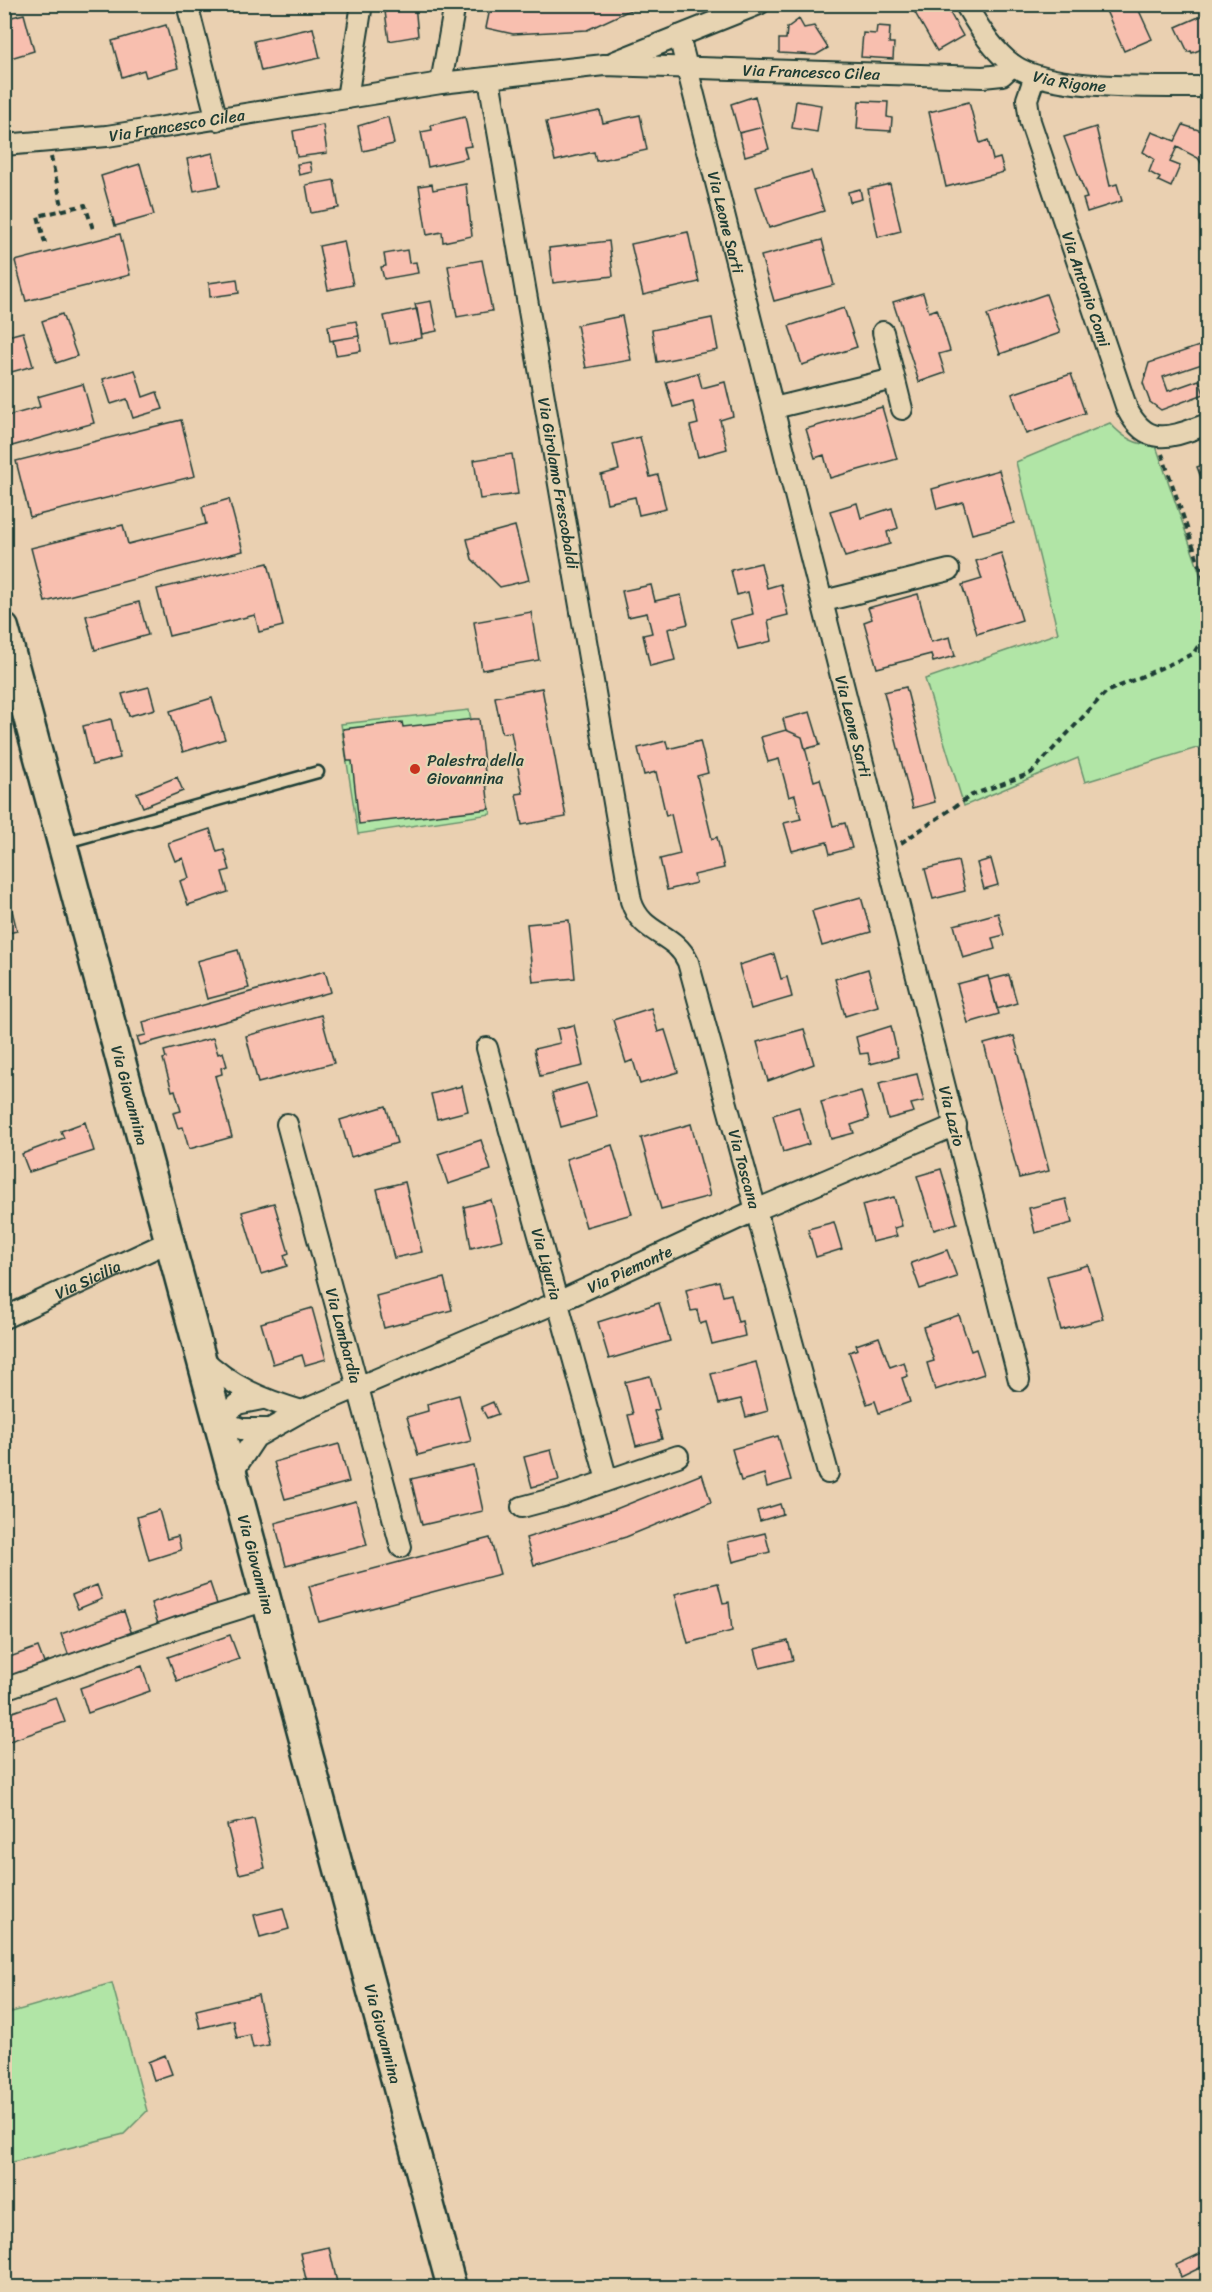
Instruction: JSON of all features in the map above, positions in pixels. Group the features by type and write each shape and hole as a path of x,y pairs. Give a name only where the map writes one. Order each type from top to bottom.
{"street":[{"path":"187,4 217,120"},
{"path":"347,98 362,4"},
{"path":"441,83 455,4"},
{"name":"Via Francesco Cilea","path":"604,65 759,4"},
{"name":"Via Rigone","path":"965,4 994,48 1013,65 1035,76 1066,82 1208,87"},
{"name":"Via Leone Sarti","path":"679,36 888,852"},
{"name":"Via Francesco Cilea","path":"4,145 48,142 217,120 441,83 604,65 983,77 1002,75 1013,65"},
{"name":"Via Antonio Comi","path":"1035,76 1026,99 1030,121 1133,422 1144,432 1156,437"},
{"name":"Via Girolamo Frescobaldi","path":"489,79 628,888"},
{"path":"883,332 902,409"},
{"path":"774,408 894,379"},
{"path":"1156,437 1171,436 1208,424"},
{"path":"824,600 949,570"},
{"name":"Via Giovannina","path":"4,628 452,2288"},
{"name":"Via Lazio","path":"888,852 1019,1380"},
{"name":"Via Toscana","path":"628,888 637,916 648,928 675,943 688,962 828,1473"},
{"name":"Via Liguria","path":"487,1048 607,1480"},
{"name":"Via Lombardia","path":"287,1124 401,1547"},
{"name":"Via Piemonte","path":"232,1473 247,1449 267,1429 302,1411 558,1302 756,1210 956,1125"},
{"name":"Via Sicilia","path":"4,1318 170,1241"},
{"path":"201,1357 227,1380 262,1399 302,1411"},
{"path":"262,1399 237,1404 219,1421 242,1429 267,1429"},
{"path":"522,1507 563,1496 678,1456"},
{"path":"4,1689 177,1628 267,1600"}],"lane":[{"path":"63,843 318,772"}],"path":[{"path":"48,142 63,210"},
{"path":"45,243 38,216 85,205 93,230"},
{"path":"1156,437 1208,590"},
{"path":"888,852 972,795 1031,773 1106,692 1192,654 1202,643 1208,631"}],"green space":[{"path":"1110,423 1130,440 1156,446 1207,594 1207,745 1085,782 1078,758 964,806 925,679 1058,633 1016,462"},
{"name":"Palestra della Giovannina","path":"469,710 491,814 358,834 341,724"},
{"path":"112,1983 147,2111 124,2134 5,2164 5,2014"}],"building":[{"path":"112,4 130,4 113,9"},
{"path":"384,4 415,4 418,36 389,41"},
{"path":"491,4 643,4 587,30 513,34 486,28"},
{"path":"910,4 945,4 963,36 937,51"},
{"path":"1103,4 1136,4 1152,39 1124,51"},
{"path":"1208,13 1208,54 1205,55 1202,49 1192,53 1188,52 1176,27"},
{"path":"24,14 34,51 4,60 4,19"},
{"path":"799,19 804,28 814,26 828,48 816,55 779,53 779,39 786,39 787,28"},
{"path":"166,25 178,68 146,77 144,70 122,77 112,41"},
{"path":"877,26 890,27 889,43 894,43 893,59 861,57 863,33 876,34"},
{"path":"313,28 320,58 261,71 254,41"},
{"path":"755,96 763,127 739,133 731,104"},
{"path":"796,101 821,105 817,132 792,128"},
{"path":"859,101 888,102 887,117 892,118 891,131 857,129"},
{"path":"969,102 980,143 988,140 993,160 1000,158 1004,172 946,187 929,112"},
{"path":"600,111 603,123 640,115 647,150 596,161 594,152 555,161 546,122"},
{"path":"388,117 394,144 363,151 358,126"},
{"path":"465,117 471,146 464,147 467,158 428,167 421,132 432,130 431,125"},
{"path":"323,125 327,153 297,157 293,131"},
{"path":"1183,125 1208,133 1208,173 1198,158 1177,147 1170,162 1180,166 1171,187 1158,181 1160,178 1149,172 1154,159 1143,152 1152,132 1175,141"},
{"path":"763,127 769,149 745,156 739,133"},
{"path":"1096,127 1110,186 1117,184 1122,201 1087,212 1083,199 1087,198 1064,137"},
{"path":"213,153 220,186 194,191 187,159"},
{"path":"310,162 312,172 299,175 297,164"},
{"path":"140,164 154,215 115,226 101,176"},
{"path":"811,171 824,211 769,228 756,187"},
{"path":"334,180 339,208 311,213 306,185"},
{"path":"432,184 433,190 466,184 472,236 443,242 442,232 427,235 419,186"},
{"path":"890,184 901,231 878,237 868,189"},
{"path":"860,189 862,199 850,202 848,192"},
{"path":"688,232 699,282 643,295 631,244"},
{"path":"120,234 130,275 26,301 15,261"},
{"path":"822,240 834,285 774,301 761,256"},
{"path":"344,241 353,285 328,290 319,246"},
{"path":"609,241 613,276 553,283 549,248"},
{"path":"407,250 409,263 416,262 418,273 384,279 381,267 386,266 384,254"},
{"path":"482,260 492,311 457,317 448,266"},
{"path":"237,279 239,293 210,297 209,283"},
{"path":"4,285 10,305 4,306"},
{"path":"923,293 929,312 937,309 950,351 939,354 945,373 919,382 893,302"},
{"path":"1046,294 1060,333 1000,354 987,315"},
{"path":"431,301 437,331 422,334 415,304"},
{"path":"844,308 857,347 802,365 789,326"},
{"path":"417,309 422,338 390,344 384,316"},
{"path":"62,314 77,356 56,363 42,321"},
{"path":"622,316 631,360 586,368 577,325"},
{"path":"712,318 718,350 657,362 652,330"},
{"path":"356,321 359,336 330,341 328,326"},
{"path":"23,332 33,366 4,374 4,337"},
{"path":"359,336 361,351 336,355 333,340"},
{"path":"1208,343 1208,362 1163,377 1168,391 1199,380 1204,394 1161,410 1150,402 1143,383 1149,363"},
{"path":"135,370 143,397 157,392 163,409 133,418 127,399 111,404 103,379"},
{"path":"698,373 702,388 725,382 733,416 720,420 727,449 698,457 690,426 698,424 693,402 673,407 666,382"},
{"path":"1071,374 1085,413 1026,434 1012,394"},
{"path":"83,384 94,423 12,446 4,417 40,407 37,397"},
{"path":"882,407 897,459 830,478 824,455 815,458 806,429"},
{"path":"181,420 195,476 30,517 16,461"},
{"path":"640,437 650,477 658,475 666,509 639,515 635,497 607,503 601,475 619,470 613,444"},
{"path":"512,454 518,494 480,499 474,460"},
{"path":"1208,463 1208,496 1197,467"},
{"path":"999,470 1014,523 972,534 963,502 937,509 932,489"},
{"path":"229,499 243,551 45,602 31,548 123,525 128,544 206,524 202,507"},
{"path":"857,503 861,518 892,508 898,528 887,532 890,544 845,557 830,511"},
{"path":"515,526 529,580 500,587 472,559 467,539"},
{"path":"1001,553 1022,620 977,634 962,585 982,579 976,561"},
{"path":"268,563 283,626 259,632 255,615 169,636 157,589"},
{"path":"761,563 767,588 781,584 788,615 768,620 772,641 738,649 730,620 753,614 748,592 737,595 731,570"},
{"path":"651,585 655,601 681,595 688,624 668,629 675,660 650,666 643,635 652,633 647,613 628,617 622,591"},
{"path":"918,594 931,642 950,637 955,656 933,662 931,654 877,668 864,622 872,619 868,608"},
{"path":"139,602 148,635 95,650 86,616"},
{"path":"531,612 539,660 482,670 474,622"},
{"path":"149,687 155,709 129,716 122,694"},
{"path":"906,687 935,802 913,808 884,692"},
{"path":"542,688 566,817 522,825 516,794 523,793 511,732 502,733 495,697"},
{"path":"212,698 225,739 183,752 170,711"},
{"path":"810,712 820,745 805,749 802,737 786,730 783,719"},
{"path":"111,719 120,758 92,765 83,726"},
{"name":"Palestra della Giovannina","path":"479,719 489,809 359,824 352,761 347,761 343,729 402,722 403,727"},
{"path":"786,730 802,737 814,781 820,779 833,826 845,823 852,848 830,854 827,842 792,851 784,823 801,819 795,795 789,797 779,759 768,762 761,737"},
{"path":"666,741 668,749 700,741 708,773 697,776 712,839 717,837 724,868 694,875 696,883 667,890 660,859 680,854 671,814 666,816 656,772 644,775 638,748"},
{"path":"177,777 183,791 143,807 137,793"},
{"path":"210,829 217,852 224,850 230,870 222,872 228,892 188,905 180,881 189,878 183,858 175,861 168,843"},
{"path":"991,859 998,885 984,889 977,863"},
{"path":"958,861 965,891 933,899 925,869"},
{"path":"861,897 871,932 822,946 812,911"},
{"path":"10,902 17,931 4,934 4,904"},
{"path":"998,913 1004,935 992,938 995,949 963,958 954,925"},
{"path":"569,920 575,978 533,982 527,924"},
{"path":"238,950 249,988 207,999 197,961"},
{"path":"774,954 781,979 787,977 792,997 751,1009 739,965"},
{"path":"868,969 878,1006 845,1016 835,979"},
{"path":"325,971 331,992 140,1045 137,1037 146,1035 143,1022"},
{"path":"1009,975 1017,1003 997,1009 989,980"},
{"path":"988,976 999,1014 968,1023 957,984"},
{"path":"651,1008 658,1032 665,1030 678,1072 640,1084 633,1060 626,1063 613,1020"},
{"path":"321,1015 334,1063 258,1083 246,1036"},
{"path":"574,1025 583,1066 540,1076 534,1049 560,1043 557,1029"},
{"path":"891,1026 898,1057 870,1064 868,1053 860,1054 856,1037"},
{"path":"804,1029 814,1064 768,1081 757,1042"},
{"path":"1014,1036 1049,1171 1019,1178 984,1044"},
{"path":"213,1038 218,1054 223,1052 227,1066 221,1068 222,1074 215,1076 232,1137 189,1149 183,1127 178,1128 173,1113 181,1111 175,1090 172,1091 163,1059 166,1058 164,1051"},
{"path":"917,1074 924,1101 911,1104 914,1112 888,1119 879,1083"},
{"path":"587,1083 597,1117 561,1127 552,1093"},
{"path":"462,1086 468,1111 437,1119 431,1094"},
{"path":"861,1091 869,1119 851,1125 854,1133 831,1139 821,1102"},
{"path":"386,1106 397,1143 351,1157 340,1120"},
{"path":"799,1107 809,1144 783,1152 773,1115"},
{"path":"85,1122 94,1151 29,1172 22,1154 64,1138 61,1131"},
{"path":"691,1124 710,1196 661,1209 641,1138"},
{"path":"481,1140 491,1170 448,1184 438,1154"},
{"path":"612,1145 632,1214 586,1227 566,1159"},
{"path":"941,1169 957,1223 934,1230 917,1176"},
{"path":"405,1182 422,1252 394,1258 377,1189"},
{"path":"894,1197 902,1226 894,1228 897,1236 872,1242 862,1205"},
{"path":"1066,1199 1072,1223 1035,1233 1029,1208"},
{"path":"491,1200 502,1240 471,1248 464,1207"},
{"path":"274,1203 289,1253 284,1255 287,1266 261,1274 242,1212"},
{"path":"834,1222 842,1249 816,1257 808,1229"},
{"path":"947,1250 957,1277 920,1289 911,1263"},
{"path":"1088,1265 1103,1319 1061,1330 1047,1276"},
{"path":"444,1278 452,1310 384,1328 376,1296"},
{"path":"719,1281 723,1296 731,1294 738,1322 742,1321 745,1336 712,1344 706,1322 700,1324 697,1310 691,1311 686,1290"},
{"path":"659,1303 670,1341 609,1359 598,1322"},
{"path":"312,1308 326,1359 305,1365 302,1355 273,1364 261,1323"},
{"path":"959,1315 971,1351 976,1349 984,1374 935,1390 927,1363 934,1361 923,1327"},
{"path":"879,1337 890,1367 904,1362 908,1376 902,1378 910,1402 879,1413 875,1401 867,1404 849,1352 858,1349 856,1345"},
{"path":"756,1362 768,1411 746,1417 741,1399 719,1404 711,1374"},
{"path":"650,1376 659,1409 654,1411 662,1439 636,1446 628,1415 633,1414 625,1382"},
{"path":"459,1395 471,1441 418,1455 407,1417 428,1411 427,1404"},
{"path":"493,1402 498,1414 487,1418 481,1407"},
{"path":"778,1436 791,1480 767,1487 764,1474 741,1481 732,1449"},
{"path":"339,1444 349,1482 285,1499 274,1462"},
{"path":"551,1450 559,1480 532,1487 524,1457"},
{"path":"473,1465 483,1511 422,1525 411,1479"},
{"path":"702,1474 711,1502 626,1537 534,1565 526,1538 616,1509"},
{"path":"356,1501 367,1545 286,1566 275,1523"},
{"path":"780,1504 783,1514 760,1521 757,1511"},
{"path":"159,1510 167,1539 178,1536 181,1550 149,1560 137,1517"},
{"path":"765,1533 770,1552 733,1562 728,1542"},
{"path":"490,1538 500,1574 319,1622 309,1586"},
{"path":"210,1583 218,1607 159,1627 151,1603"},
{"path":"718,1583 723,1603 729,1602 732,1631 688,1643 675,1594"},
{"path":"97,1585 102,1599 78,1609 72,1595"},
{"path":"124,1611 133,1637 70,1659 61,1634"},
{"path":"230,1635 239,1659 177,1681 168,1657"},
{"path":"788,1641 793,1660 760,1668 755,1649"},
{"path":"38,1647 47,1671 4,1687 4,1659"},
{"path":"142,1666 150,1691 88,1713 80,1688"},
{"path":"56,1697 65,1722 4,1743 4,1715"},
{"path":"254,1819 265,1868 239,1874 227,1825"},
{"path":"283,1908 289,1929 260,1937 254,1915"},
{"path":"258,1995 269,2045 253,2048 250,2035 237,2038 233,2020 200,2028 196,2010"},
{"path":"165,2055 172,2074 154,2080 148,2062"},
{"path":"329,2247 338,2287 308,2288 300,2253"},
{"path":"1208,2250 1208,2264 1181,2277 1176,2265"}],"place":[{"name":"Palestra della Giovannina","path":"415,769"}]}
